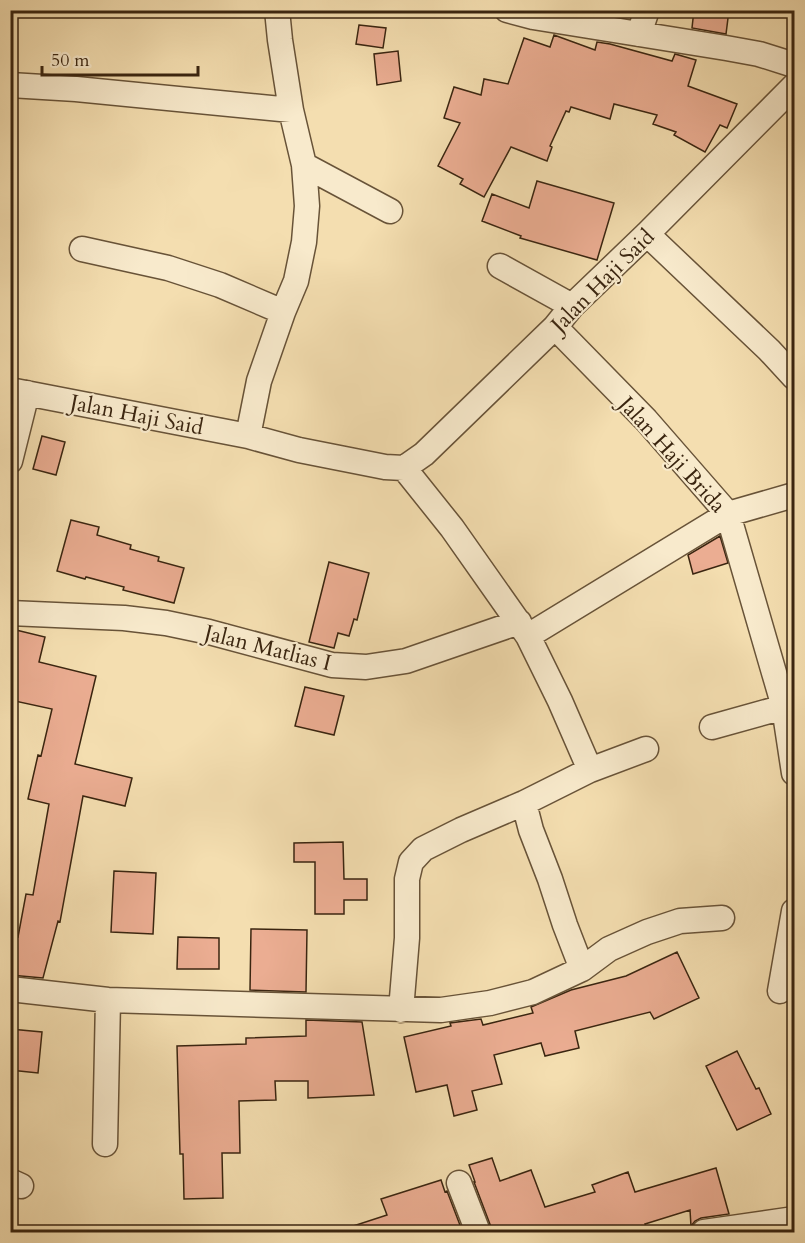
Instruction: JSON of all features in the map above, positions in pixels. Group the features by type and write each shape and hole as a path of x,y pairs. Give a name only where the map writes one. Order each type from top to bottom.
{"street":[{"path":"248,435 259,381 296,281 304,242 307,206 304,165 291,110 277,10"},
{"path":"507,10 532,17 759,54 795,65"},
{"path":"639,34 647,10"},
{"path":"10,85 76,89 291,110"},
{"name":"Jalan Haji Said","path":"19,391 248,435 299,450 384,467 404,468 424,454 555,327 572,306 648,234 795,86"},
{"path":"304,165 390,211"},
{"path":"648,234 795,377"},
{"path":"82,249 168,268 220,285 283,312"},
{"path":"500,266 572,306"},
{"name":"Jalan Haji Brida","path":"555,327 646,420 728,514 784,707 795,773"},
{"path":"10,461 19,391"},
{"path":"404,468 452,528 524,629 560,701 590,770"},
{"path":"524,629 728,514 795,495"},
{"name":"Jalan Matlias I","path":"10,613 124,618 166,623 209,632 332,665 366,667 405,661 524,629"},
{"path":"711,728 784,707"},
{"path":"401,1010 406,938 406,879 411,862 423,849 590,770 646,749"},
{"path":"524,803 531,830 582,969"},
{"path":"780,991 795,911"},
{"path":"10,989 108,1000 441,1010 490,1003 533,992 582,969 609,949 647,932 680,921 722,918"},
{"path":"105,1144 108,1000"},
{"path":"459,1183 478,1233"},
{"path":"704,1233 795,1219"}],"building":[{"path":"694,10 729,10 726,34 692,28"},
{"path":"359,25 386,28 383,48 356,44"},
{"path":"554,35 595,50 597,42 672,61 675,54 696,60 688,86 737,104 727,128 720,125 705,152 674,135 676,132 653,124 657,115 614,104 610,119 571,107 569,112 566,111 550,146 552,147 547,161 511,147 484,197 460,184 463,179 438,166 460,123 444,118 454,87 481,95 484,79 508,84 524,38 550,47"},
{"path":"398,51 401,81 377,85 374,54"},
{"path":"537,181 614,203 597,260 520,238 521,236 482,221 492,194 529,208"},
{"path":"42,436 65,442 56,475 33,469"},
{"path":"71,520 99,527 97,535 131,545 130,549 159,557 158,561 184,568 174,603 123,590 124,587 57,571"},
{"path":"720,536 728,563 693,574 688,555"},
{"path":"329,562 369,573 357,620 354,619 349,636 338,633 334,648 309,642"},
{"path":"16,630 45,637 39,662 96,676 75,764 132,778 125,806 83,796 60,922 58,921 43,978 10,975 10,935 18,937 26,894 33,895 49,804 28,799 52,709 10,700 10,652"},
{"path":"305,687 344,696 334,735 295,726"},
{"path":"343,842 344,879 367,879 367,900 344,900 344,914 315,914 315,862 294,862 294,843"},
{"path":"114,871 156,873 153,934 111,932"},
{"path":"251,929 307,930 306,992 250,990"},
{"path":"178,937 219,938 219,969 177,969"},
{"path":"677,952 699,998 654,1019 650,1012 575,1031 579,1048 545,1056 541,1043 494,1055 502,1084 472,1091 477,1110 454,1116 447,1085 416,1092 404,1037 451,1026 450,1023 481,1019 483,1025 533,1013 531,1007 571,990 626,976"},
{"path":"306,1020 362,1022 374,1095 308,1098 308,1081 275,1081 276,1100 239,1101 240,1153 222,1153 223,1198 184,1199 183,1154 180,1154 177,1046 246,1044 246,1038 306,1036"},
{"path":"10,1029 42,1032 38,1073 10,1070"},
{"path":"737,1051 771,1114 737,1130 706,1066"},
{"path":"492,1158 500,1181 531,1170 545,1207 595,1192 592,1185 628,1172 635,1192 716,1168 729,1214 701,1218 691,1226 690,1210 645,1224 649,1233 492,1233 469,1165"},
{"path":"441,1180 463,1233 345,1233 344,1229 387,1215 381,1199"}]}
